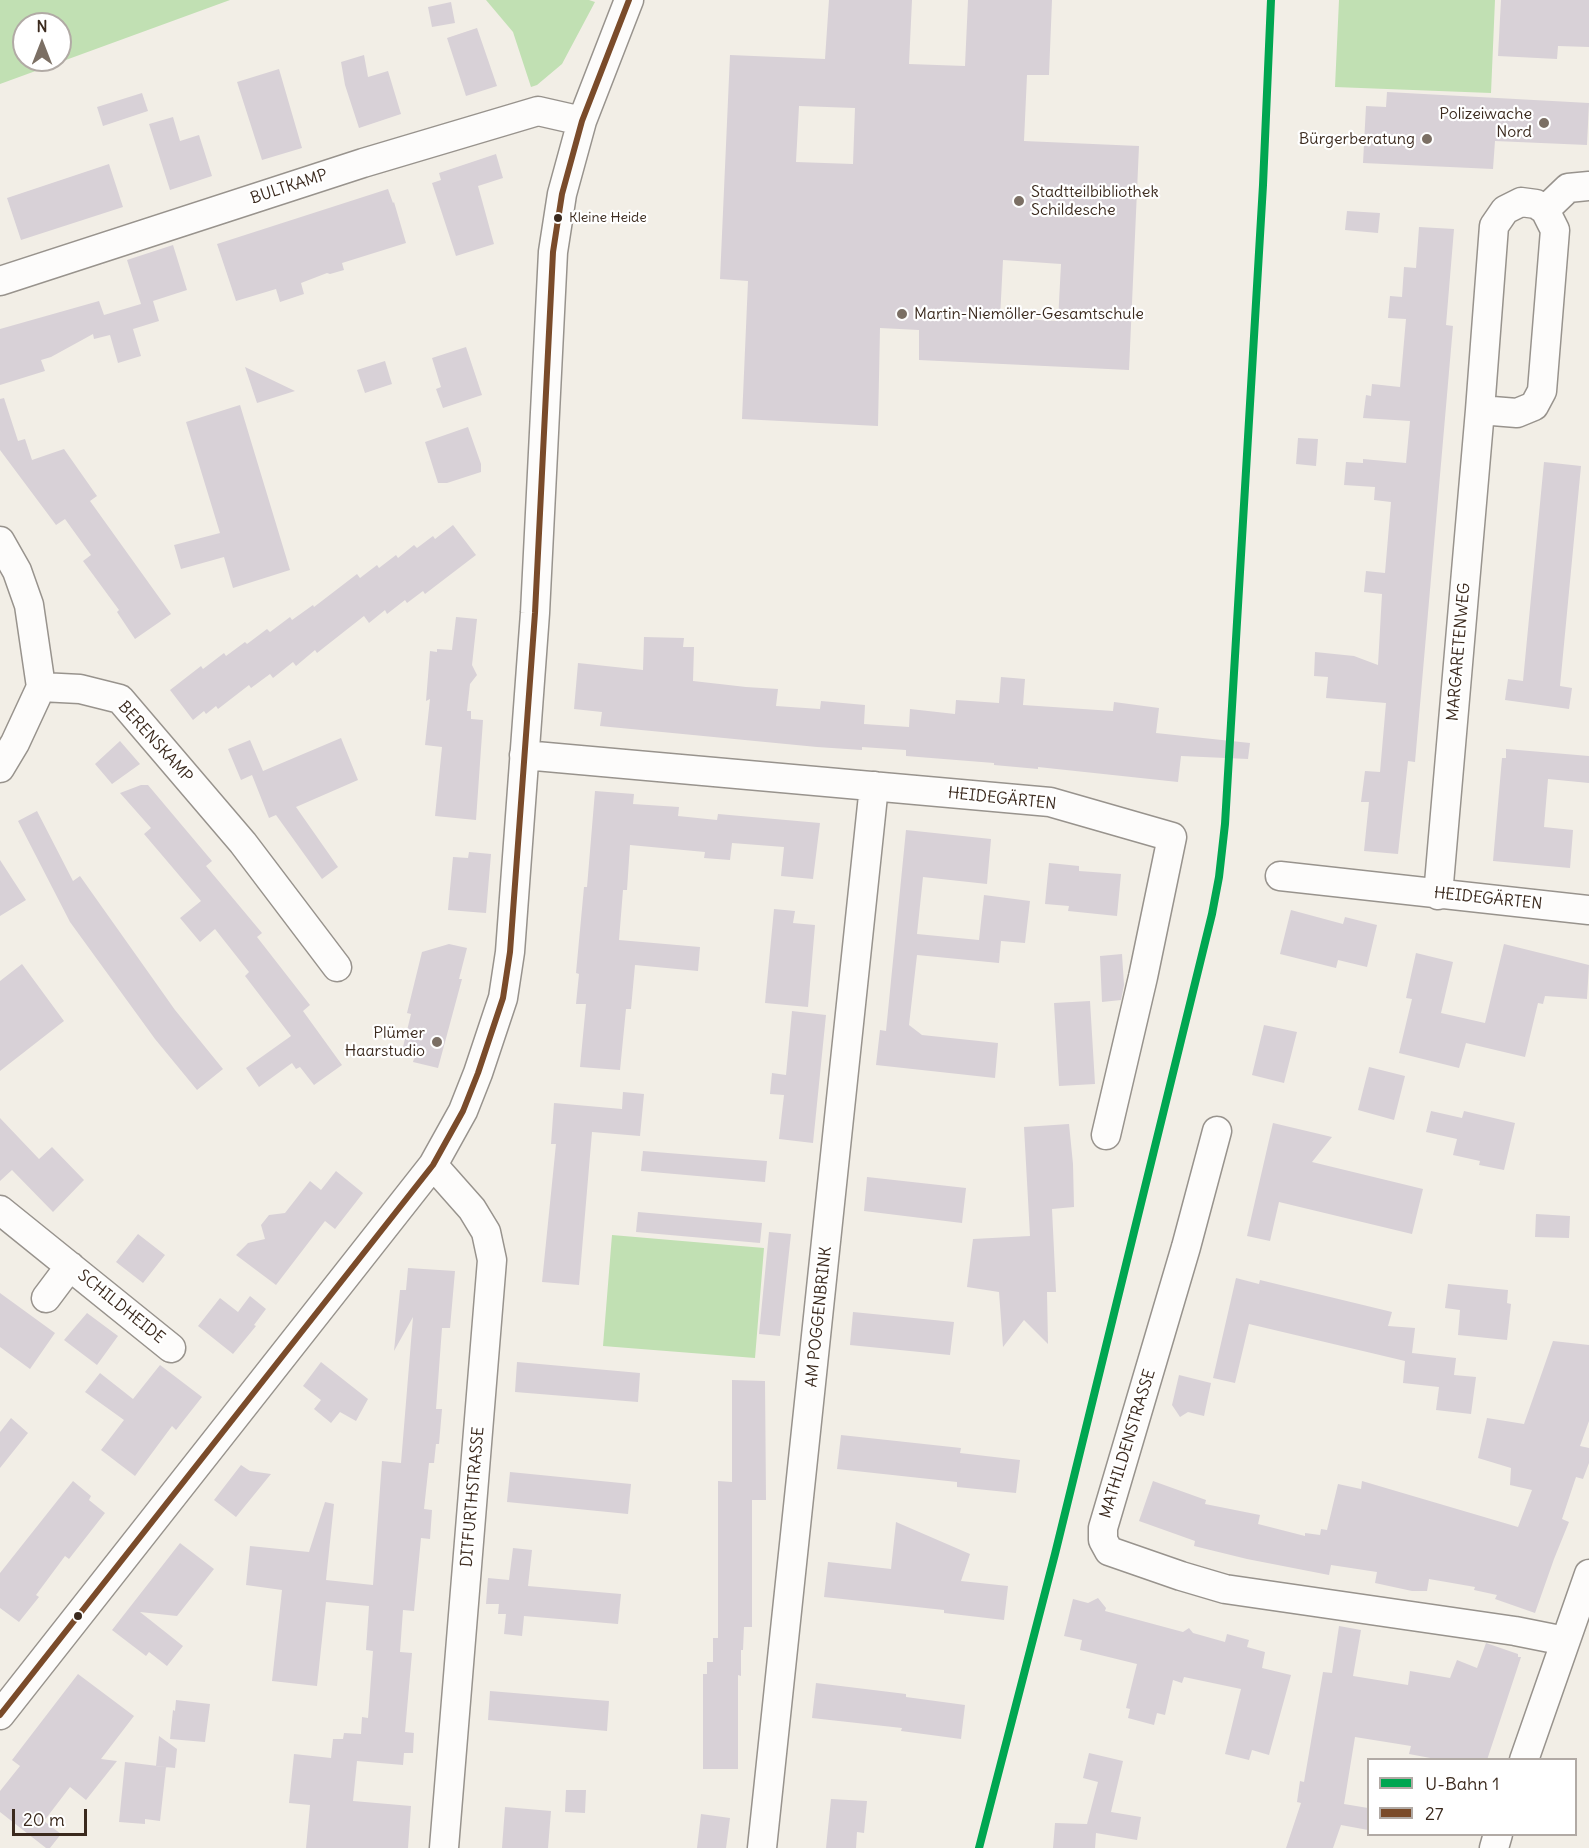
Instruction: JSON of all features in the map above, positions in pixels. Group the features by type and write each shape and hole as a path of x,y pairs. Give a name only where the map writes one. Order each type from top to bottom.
{"street":[{"path":"0,1716 433,1165 463,1111 503,998 510,952 535,613 553,252 562,194 582,121 629,0"},
{"name":"BULTKAMP","path":"0,281 341,170 538,111 582,121"},
{"path":"1480,410 1517,413 1534,406 1542,391 1555,231 1545,210 1568,188 1589,186"},
{"name":"MARGARETENWEG","path":"1438,894 1494,226 1505,210 1521,202 1536,204 1545,210"},
{"path":"0,541 17,571 29,605 41,687 15,743 0,768"},
{"name":"BERENSKAMP","path":"41,687 80,689 120,699 243,843 337,967"},
{"name":"HEIDEGÄRTEN","path":"524,755 1050,802 1172,837 1149,952 1106,1135"},
{"name":"AM POGGENBRINK","path":"762,1848 874,786"},
{"name":"HEIDEGÄRTEN","path":"1280,876 1589,909"},
{"name":"MATHILDENSTRASSE","path":"1217,1131 1186,1247 1103,1528 1104,1540 1109,1551 1225,1589 1515,1631 1565,1641"},
{"name":"DITFURTHSTRASSE","path":"433,1165 472,1209 486,1232 492,1260 444,1848"},
{"name":"SCHILDHEIDE","path":"0,1210 171,1348"},
{"name":"SCHILDHEIDE","path":"46,1298 70,1266"},
{"path":"1525,1758 1589,1574"}],"green space":[{"path":"0,0 230,0 72,58 72,12 12,12 12,72 33,72 0,84"},
{"path":"486,0 589,0 595,2 562,64 537,85 531,87 513,32"},
{"path":"1339,0 1495,0 1491,93 1335,87"},
{"path":"612,1235 764,1248 755,1358 603,1346"}],"building":[{"path":"829,0 912,0 909,64 965,66 968,0 1052,0 1049,75 1027,75 1024,141 1139,146 1129,370 919,360 919,330 880,328 878,426 742,419 748,281 720,279 730,55 825,59","holes":["799,106 855,108 853,164 796,162","1003,260 1061,264 1058,321 1000,318"]},
{"path":"1501,0 1589,0 1589,47 1558,46 1557,59 1498,56"},
{"path":"451,2 455,23 432,27 428,7"},
{"path":"477,28 497,86 466,96 447,38"},
{"path":"364,55 368,77 388,71 401,114 359,128 345,85 341,62"},
{"path":"279,69 302,148 262,160 237,82"},
{"path":"1387,92 1589,103 1587,145 1495,141 1493,169 1363,163 1366,106 1386,107"},
{"path":"142,93 148,111 103,126 97,107"},
{"path":"173,117 180,141 199,135 212,176 170,190 149,124"},
{"path":"496,154 503,178 478,186 494,244 456,256 432,183 441,180 439,173"},
{"path":"109,164 123,207 21,240 7,198"},
{"path":"388,189 406,243 342,263 344,270 327,273 301,283 304,294 280,302 276,289 236,301 217,244"},
{"path":"1347,211 1380,213 1378,233 1345,230"},
{"path":"1419,227 1454,229 1446,325 1453,326 1415,762 1408,761 1398,854 1364,851 1369,802 1361,802 1365,771 1380,772 1386,703 1326,698 1328,677 1314,676 1315,652 1354,656 1378,665 1382,594 1364,592 1366,571 1385,573 1391,502 1374,500 1375,487 1344,485 1346,462 1363,463 1363,459 1406,463 1410,421 1363,418 1366,395 1371,396 1372,384 1400,387 1406,319 1388,318 1390,296 1402,297 1404,267 1416,268"},
{"path":"173,245 187,290 153,301 159,321 133,329 141,356 118,363 110,335 94,339 93,334 41,360 45,371 0,385 0,329 99,301 104,315 141,304 127,260"},
{"path":"466,347 482,395 443,408 436,389 441,387 432,358"},
{"path":"385,361 392,384 365,393 357,370"},
{"path":"245,367 295,391 257,403"},
{"path":"4,398 18,441 25,439 32,460 64,449 97,496 90,501 171,614 135,639 117,612 119,610 83,561 91,555 65,519 56,525 0,450 0,399"},
{"path":"240,405 290,570 233,588 224,557 181,569 174,545 220,533 186,422"},
{"path":"468,427 481,464 481,472 447,483 438,483 425,442"},
{"path":"1298,438 1318,439 1316,466 1296,464"},
{"path":"1544,462 1581,466 1560,686 1572,688 1569,709 1505,700 1508,679 1523,681"},
{"path":"453,525 476,555 425,594 423,591 407,603 405,600 387,614 385,610 369,623 364,616 317,653 315,650 296,666 293,662 273,678 270,674 251,688 249,685 218,709 216,706 206,714 204,711 193,720 170,690 201,666 203,669 224,653 226,656 267,629 270,632 290,617 292,620 313,605 314,607 357,574 360,578 377,565 379,568 396,555 398,558 414,545 417,548 433,536 435,539"},
{"path":"456,617 477,619 472,665 477,675 470,684 467,711 471,711 471,719 483,720 476,820 435,816 442,747 425,745 430,699 426,701 430,651 452,650"},
{"path":"644,637 684,638 683,647 694,647 693,681 778,689 776,706 820,709 821,701 865,705 864,724 909,727 910,709 955,714 956,700 999,703 1001,677 1025,679 1023,705 1113,711 1114,702 1159,708 1156,733 1250,743 1248,759 1181,756 1178,782 906,756 906,750 817,747 600,726 602,712 574,709 578,663 643,670"},
{"path":"341,738 358,780 296,807 338,867 322,879 276,815 269,818 252,775 241,780 228,749 250,740 263,771"},
{"path":"120,741 140,764 112,784 95,764"},
{"path":"1506,749 1589,756 1589,783 1548,779 1544,827 1573,830 1570,868 1493,861 1502,758 1506,758"},
{"path":"141,785 148,785 212,861 206,866 262,933 257,937 310,1005 303,1011 342,1065 314,1085 300,1067 296,1069 292,1063 259,1087 246,1068 291,1036 245,976 249,972 215,929 200,942 180,918 201,901 144,834 151,828 120,793"},
{"path":"595,791 634,794 633,804 679,807 678,816 717,820 718,814 820,823 813,879 781,876 784,847 732,843 730,860 704,858 705,852 630,845 627,890 623,890 619,940 700,947 698,971 635,965 631,1009 626,1009 620,1070 580,1067 586,1004 576,1004 579,974 576,973 584,887 587,887"},
{"path":"37,811 73,881 80,876 175,1010 223,1069 197,1090 155,1039 70,922 18,821"},
{"path":"906,830 991,839 987,884 923,877 917,934 979,940 984,895 1030,901 1025,943 1001,941 999,963 917,955 909,1025 922,1035 998,1043 995,1078 876,1065 880,1030 886,1031"},
{"path":"469,852 491,854 486,913 448,910 453,857 468,858"},
{"path":"0,860 26,900 0,916"},
{"path":"1049,863 1079,866 1079,871 1121,874 1117,916 1068,911 1069,906 1045,904"},
{"path":"774,909 795,911 793,923 815,925 808,1007 765,1003"},
{"path":"1291,910 1343,924 1345,917 1377,925 1367,967 1338,960 1336,968 1280,954"},
{"path":"449,944 467,948 459,979 462,979 438,1068 413,1062 416,1051 403,1047 411,1014 407,1013 422,952"},
{"path":"1504,944 1589,965 1587,999 1545,996 1543,1004 1538,1003 1525,1057 1466,1043 1459,1068 1399,1053 1412,999 1406,998 1416,953 1453,962 1441,1013 1485,1023"},
{"path":"1122,954 1124,985 1121,1000 1102,1002 1100,956"},
{"path":"22,964 64,1021 0,1071 0,981"},
{"path":"1090,1001 1095,1084 1059,1086 1054,1003"},
{"path":"792,1011 826,1015 813,1143 779,1139 784,1095 770,1094 772,1073 786,1075"},
{"path":"1264,1025 1297,1032 1284,1083 1252,1075"},
{"path":"1369,1067 1405,1076 1394,1120 1358,1110"},
{"path":"623,1092 644,1094 640,1136 592,1132 579,1285 542,1282 556,1144 551,1144 554,1103 622,1109"},
{"path":"1431,1111 1462,1118 1464,1111 1515,1123 1504,1170 1479,1165 1480,1161 1453,1155 1457,1139 1426,1132"},
{"path":"0,1118 39,1159 52,1147 84,1180 53,1212 12,1170 0,1181"},
{"path":"1273,1123 1332,1137 1312,1162 1423,1189 1412,1234 1279,1202 1270,1241 1247,1236"},
{"path":"1069,1124 1074,1207 1052,1209 1056,1292 1047,1292 1048,1344 1024,1320 1003,1347 999,1292 967,1287 973,1239 1030,1236 1024,1127"},
{"path":"643,1151 767,1161 765,1182 641,1171"},
{"path":"336,1171 363,1193 335,1229 325,1221 276,1285 236,1255 248,1243 265,1239 261,1225 269,1215 285,1213 310,1181 321,1190"},
{"path":"867,1177 966,1188 962,1223 864,1211"},
{"path":"638,1212 762,1223 760,1243 636,1232"},
{"path":"1536,1214 1570,1216 1569,1238 1535,1237"},
{"path":"769,1232 791,1234 780,1336 759,1334"},
{"path":"138,1234 165,1255 143,1283 116,1262"},
{"path":"408,1268 455,1271 450,1328 442,1328 436,1409 442,1409 439,1444 436,1444 434,1463 429,1463 424,1509 432,1510 430,1539 421,1538 414,1611 403,1610 400,1652 412,1653 405,1732 414,1733 413,1753 404,1753 403,1765 357,1761 353,1801 411,1806 408,1848 306,1848 310,1805 289,1803 294,1754 331,1758 333,1739 343,1739 344,1733 361,1734 362,1717 368,1718 373,1651 366,1650 369,1606 326,1602 317,1686 272,1681 282,1590 246,1585 250,1546 309,1552 325,1502 334,1504 326,1580 373,1585 382,1461 401,1463 413,1317 394,1351 400,1290 406,1290"},
{"path":"1236,1278 1259,1284 1260,1280 1392,1312 1388,1326 1415,1328 1412,1353 1456,1358 1454,1375 1476,1377 1471,1414 1436,1410 1439,1387 1403,1383 1405,1361 1249,1324 1235,1383 1213,1378"},
{"path":"1448,1284 1508,1290 1507,1303 1511,1304 1507,1340 1458,1335 1460,1310 1445,1308"},
{"path":"0,1293 55,1333 30,1369 0,1347"},
{"path":"250,1296 266,1309 254,1325 256,1326 233,1354 198,1326 220,1298 238,1312"},
{"path":"853,1312 954,1322 950,1355 850,1345"},
{"path":"87,1313 118,1336 97,1365 64,1340"},
{"path":"1553,1341 1589,1345 1589,1421 1580,1446 1589,1448 1589,1463 1583,1479 1576,1477 1562,1519 1569,1522 1535,1613 1495,1599 1497,1595 1474,1590 1475,1587 1429,1579 1427,1591 1412,1591 1375,1583 1377,1572 1331,1565 1329,1575 1247,1559 1194,1546 1195,1541 1139,1521 1153,1481 1206,1500 1205,1504 1260,1515 1258,1524 1305,1536 1305,1533 1320,1535 1321,1529 1327,1530 1338,1484 1361,1489 1362,1481 1518,1527 1532,1490 1510,1485 1511,1468 1478,1458 1487,1418 1524,1424"},
{"path":"321,1362 368,1399 356,1421 340,1412 331,1423 314,1409 321,1400 303,1386"},
{"path":"517,1362 640,1373 638,1402 515,1392"},
{"path":"160,1365 202,1397 176,1430 172,1426 135,1476 101,1450 124,1420 85,1392 100,1373 133,1399"},
{"path":"1179,1375 1211,1383 1204,1416 1188,1412 1180,1417 1172,1405"},
{"path":"732,1380 765,1381 766,1500 752,1500 752,1627 744,1627 741,1676 738,1675 738,1769 703,1769 703,1674 707,1674 707,1662 713,1662 713,1638 718,1638 718,1481 732,1482"},
{"path":"11,1418 28,1433 0,1468 0,1432"},
{"path":"841,1435 961,1448 960,1453 1020,1460 1016,1493 957,1487 957,1482 837,1469"},
{"path":"241,1465 250,1471 271,1474 236,1517 214,1500"},
{"path":"510,1472 631,1484 628,1514 507,1502"},
{"path":"73,1481 91,1496 89,1500 105,1513 69,1559 65,1556 36,1595 39,1597 19,1622 0,1608 0,1573"},
{"path":"896,1522 970,1554 961,1581 1008,1586 1004,1620 944,1613 944,1610 824,1597 828,1562 891,1569"},
{"path":"180,1543 214,1569 177,1616 140,1612 183,1646 167,1666 149,1652 146,1656 112,1630"},
{"path":"513,1548 532,1550 528,1586 621,1594 618,1624 524,1616 522,1636 504,1634 506,1614 498,1614 499,1604 486,1604 488,1578 509,1580"},
{"path":"1098,1598 1106,1608 1105,1611 1183,1632 1189,1628 1193,1633 1225,1642 1227,1634 1249,1640 1247,1647 1265,1652 1262,1668 1291,1675 1269,1755 1252,1750 1249,1760 1225,1754 1241,1689 1184,1677 1182,1683 1173,1680 1165,1715 1157,1713 1154,1725 1128,1718 1130,1709 1126,1708 1137,1664 1080,1650 1082,1640 1064,1636 1073,1599 1088,1603"},
{"path":"1339,1626 1361,1630 1353,1676 1408,1685 1410,1671 1450,1678 1457,1660 1477,1668 1486,1643 1521,1657 1488,1758 1430,1758 1409,1754 1411,1746 1355,1737 1344,1804 1367,1808 1367,1830 1341,1825 1333,1848 1286,1848 1301,1803 1297,1802 1300,1781 1304,1782 1323,1672 1332,1673"},
{"path":"78,1674 134,1716 101,1759 117,1761 86,1800 70,1787 44,1821 61,1834 50,1848 46,1848 0,1812 0,1791 20,1766 12,1760"},
{"path":"816,1683 906,1694 906,1697 965,1705 961,1739 901,1731 902,1728 812,1718"},
{"path":"490,1691 609,1701 607,1731 488,1720"},
{"path":"176,1700 210,1704 205,1742 170,1739"},
{"path":"159,1736 177,1749 175,1768 156,1766"},
{"path":"1089,1753 1123,1761 1111,1812 1141,1817 1137,1840 1096,1833 1095,1848 1053,1848 1055,1823 1087,1824 1098,1782 1083,1778"},
{"path":"125,1762 166,1767 160,1821 145,1819 145,1824 119,1822"},
{"path":"566,1790 586,1790 585,1813 565,1812"},
{"path":"831,1799 867,1801 864,1833 857,1832 856,1848 826,1848"},
{"path":"505,1807 551,1811 548,1848 502,1848"},
{"path":"701,1814 730,1818 726,1848 697,1848"}],"metro line":[{"name":"1","path":"979,1848 1055,1554 1212,914 1219,877 1225,824 1263,185 1271,0"}],"transit line":[{"name":"27","path":"0,1715 433,1165 463,1111 478,1073 503,998 510,952 535,613 553,252 562,194 582,121 629,0"}],"place":[{"name":"Polizeiwache Nord","path":"1544,123"},
{"name":"Bürgerberatung","path":"1427,139"},
{"name":"Stadtteilbibliothek Schildesche","path":"1019,201"},
{"name":"Kleine Heide","path":"558,218"},
{"name":"Martin-Niemöller-Gesamtschule","path":"902,314"},
{"name":"Plümer Haarstudio","path":"437,1042"}]}
